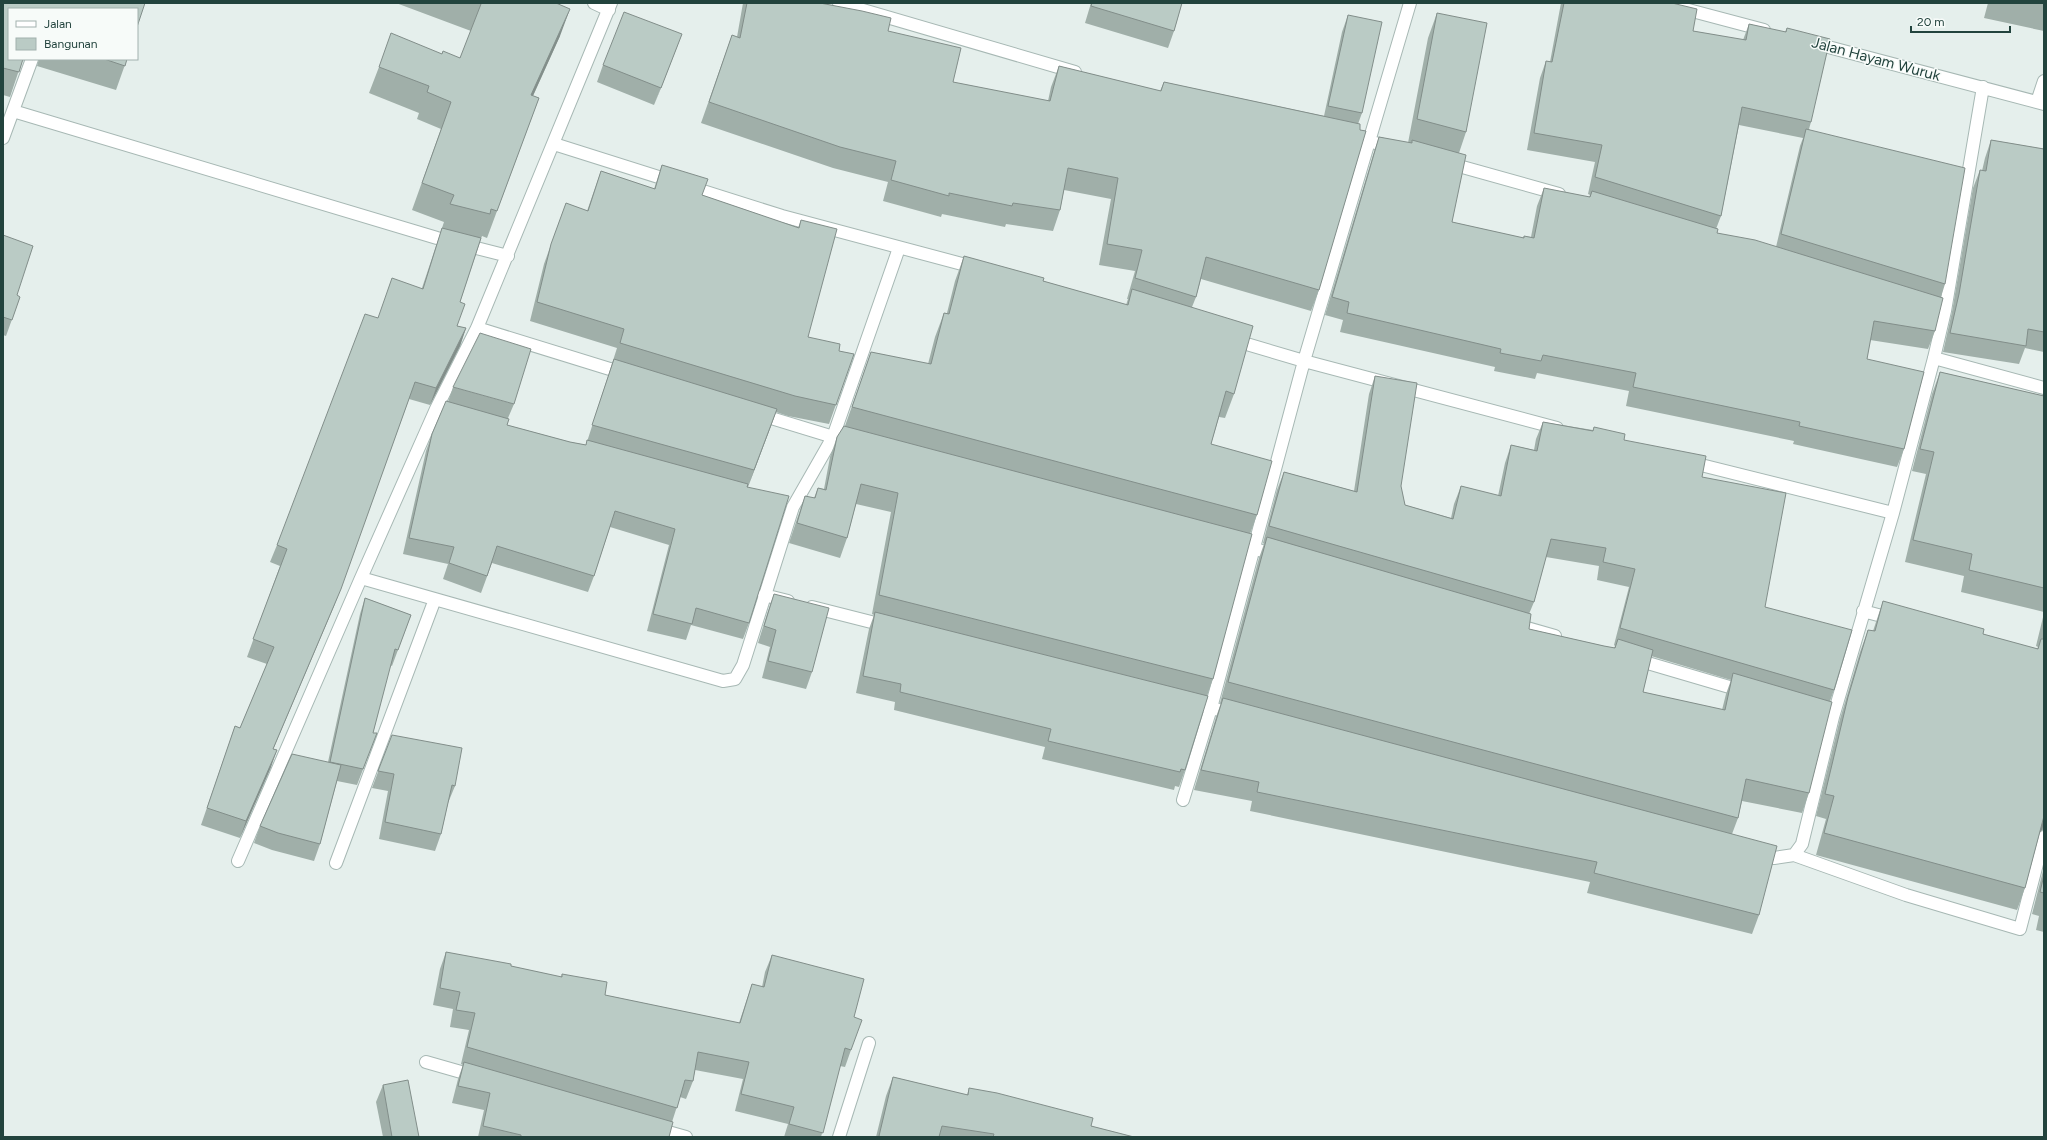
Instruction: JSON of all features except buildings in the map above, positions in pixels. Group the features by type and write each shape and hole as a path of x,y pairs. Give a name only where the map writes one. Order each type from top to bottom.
{"street":[{"path":"238,861 436,409 477,328 508,256 610,6 594,3"},
{"path":"840,3 1090,76"},
{"path":"1183,800 1211,708 1252,548 1304,361 1410,3"},
{"path":"1662,3 1777,33"},
{"name":"Jalan Hayam Wuruk","path":"1800,39 2040,103"},
{"path":"3,138 32,60"},
{"path":"2040,103 2044,81"},
{"path":"1794,855 1802,844 1829,716 1863,611 1892,513 1934,358 1945,311 1983,87"},
{"path":"13,111 437,238 508,256"},
{"path":"1332,133 1400,149"},
{"path":"554,144 782,216 990,272"},
{"path":"1438,160 1567,196"},
{"path":"361,578 723,681 735,679 744,665 789,506 833,437 899,248"},
{"path":"1930,307 1945,311"},
{"path":"477,328 636,377"},
{"path":"1222,336 1304,361 1566,430"},
{"path":"1934,358 2044,388"},
{"path":"436,409 451,413"},
{"path":"750,412 848,441"},
{"path":"1680,460 1892,513"},
{"path":"1222,540 1291,559"},
{"path":"764,595 895,628"},
{"path":"336,863 435,599"},
{"path":"1863,611 1908,622"},
{"path":"1504,621 1565,639"},
{"path":"1619,655 1756,695"},
{"path":"1180,700 1249,718"},
{"path":"1743,850 1774,858 1794,855 1906,895 2020,929 2044,837"},
{"path":"840,1137 869,1043"},
{"path":"426,1062 487,1079"},
{"path":"640,1124 686,1137"}]}
